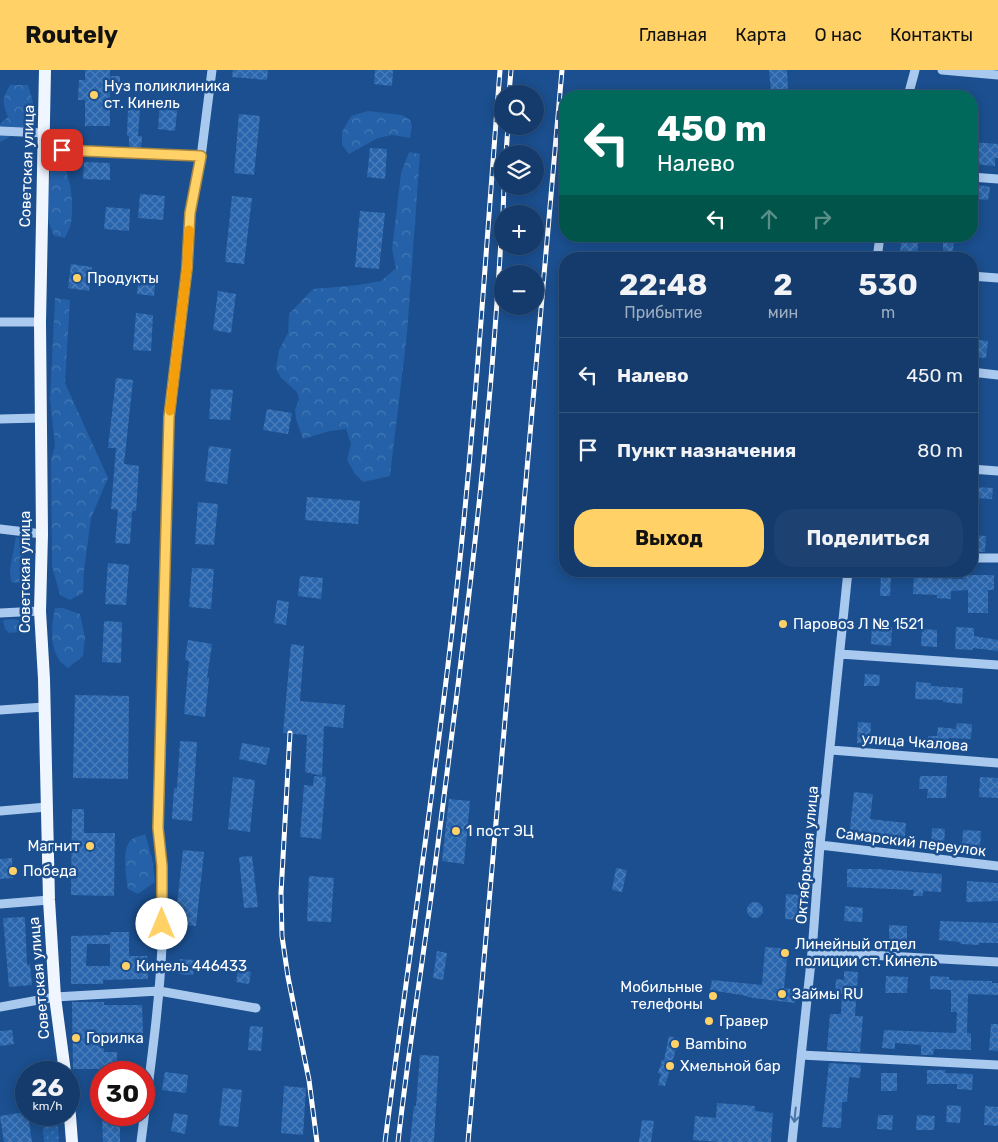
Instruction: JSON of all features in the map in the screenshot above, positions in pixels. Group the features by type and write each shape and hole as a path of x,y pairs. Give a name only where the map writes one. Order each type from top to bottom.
{"main road":[{"name":"Советская улица","path":"45,70 40,322 42,534 40,611 49,900 55,997 64,1061"},
{"path":"71,1126 72,1142"}],"street":[{"path":"141,1142 162,944 162,866 158,828 169,417 187,268 190,213 201,156 212,70"},
{"path":"910,90 915,70"},
{"path":"942,70 998,75"},
{"path":"0,131 44,133"},
{"path":"43,149 201,156"},
{"path":"978,178 998,179"},
{"path":"978,277 998,278"},
{"path":"0,322 40,322"},
{"path":"978,373 998,375"},
{"path":"0,420 40,418"},
{"path":"978,470 998,471"},
{"path":"0,529 42,534"},
{"path":"978,558 998,558"},
{"name":"Октябрьская улица","path":"792,1142 847,577"},
{"path":"0,613 40,611"},
{"path":"840,654 998,665"},
{"path":"0,710 44,707"},
{"name":"улица Чкалова","path":"831,750 998,763"},
{"path":"0,811 47,807"},
{"name":"Самарский переулок","path":"820,845 998,866"},
{"path":"0,904 49,900"},
{"path":"812,952 998,962"},
{"path":"0,1007 55,997 158,991 256,1008"},
{"path":"801,1055 998,1064"}],"green space":[{"path":"10,85 28,85 33,102 30,122 15,134 0,142 0,124 8,117 4,101 5,94"},
{"path":"368,111 402,115 410,120 412,126 410,138 392,135 378,138 349,154 342,145 342,132 351,116"},
{"path":"409,152 420,154 407,334 390,476 363,482 355,474 347,460 351,444 346,429 330,431 303,439 296,419 295,410 299,399 297,392 281,378 276,368 279,350 288,333 289,314 313,289 381,281 396,268 392,249 401,173"},
{"path":"56,158 66,170 71,188 71,223 65,238 54,236 46,215 51,163"},
{"path":"55,298 70,300 65,383 108,478 91,518 83,593 70,600 60,595 52,566 51,459 55,446 50,399"},
{"path":"16,537 24,540 24,560 20,583 11,582 10,569"},
{"path":"55,608 63,608 80,614 85,637 83,656 68,668 57,656 52,641"},
{"path":"3,620 19,620 20,632 9,633 5,629"},
{"path":"145,834 152,858 155,882 138,894 128,889 125,864 126,850 130,841"},
{"path":"44,1126 57,1126 59,1142 44,1142"}],"building":[{"name":"Нуз поликлиника ст. Кинель","path":"85,70 110,70 110,76 120,76 120,88 110,88 110,126 85,126 85,100 78,100 79,80 85,80"},
{"path":"233,70 268,70 267,80 232,77"},
{"path":"375,70 393,70 392,86 374,84"},
{"path":"769,70 787,70 788,90 771,90"},
{"path":"160,101 178,102 175,131 158,129"},
{"path":"128,109 140,109 138,136 142,136 141,148 129,147 129,136 127,136"},
{"path":"239,114 260,116 254,175 234,173"},
{"path":"978,143 998,144 998,158 995,158 995,166 978,165"},
{"path":"370,148 387,149 385,179 367,177"},
{"path":"84,162 110,163 110,180 83,179"},
{"path":"979,185 990,187 988,200 978,199"},
{"path":"140,194 165,196 163,220 138,218"},
{"path":"232,196 252,198 244,264 225,262"},
{"path":"106,207 130,209 129,231 104,229"},
{"path":"360,211 385,213 379,269 355,267"},
{"path":"901,242 918,242 917,252 900,252"},
{"path":"943,242 954,242 953,252 943,252"},
{"path":"71,264 92,267 89,291 68,288"},
{"path":"139,274 156,276 154,296 137,294"},
{"path":"218,291 236,294 231,333 213,330"},
{"path":"136,313 153,315 151,351 133,350"},
{"path":"979,340 988,341 986,358 978,357"},
{"path":"116,378 133,380 124,464 139,466 136,511 132,511 130,544 115,543 118,510 111,509 116,448 108,448"},
{"path":"211,389 233,390 230,420 209,419"},
{"path":"267,409 292,413 288,434 263,430"},
{"path":"209,446 231,449 227,484 205,481"},
{"path":"978,487 993,488 992,499 978,498"},
{"path":"307,497 360,501 358,524 305,520"},
{"path":"198,502 218,504 214,545 195,544"},
{"path":"978,535 986,536 985,552 978,552"},
{"path":"108,563 129,565 126,605 105,604"},
{"path":"192,568 214,569 211,609 189,607"},
{"path":"978,575 994,575 994,590 988,590 988,613 968,613 968,590 951,591 951,599 937,598 937,595 913,594 914,577 963,579 963,577 978,577"},
{"path":"300,576 323,578 321,599 298,596"},
{"path":"881,577 891,577 890,596 880,596"},
{"path":"277,600 289,602 286,625 274,623"},
{"path":"104,621 122,622 121,663 102,662"},
{"path":"872,625 892,627 891,646 871,644"},
{"path":"956,627 974,628 974,636 998,640 998,651 973,648 973,650 955,649"},
{"path":"922,629 937,630 937,647 921,646"},
{"path":"188,640 212,644 207,678 209,678 205,717 184,714 189,661 185,660"},
{"path":"291,644 304,646 300,701 345,705 343,728 324,726 322,776 305,772 307,735 283,733"},
{"path":"865,674 880,675 879,686 864,686"},
{"path":"916,682 931,683 931,686 963,688 962,704 943,702 943,700 915,699"},
{"path":"75,695 129,696 128,779 73,778"},
{"path":"858,722 871,723 870,744 857,743"},
{"path":"957,723 972,724 971,739 949,738 948,746 928,745 928,736 937,736 938,727 956,729"},
{"path":"180,741 197,742 192,821 172,819 174,788 177,788"},
{"path":"242,743 270,748 266,765 239,759"},
{"path":"314,776 326,777 321,839 300,837 304,785 313,786"},
{"path":"920,776 947,776 946,798 927,798 928,789 919,789"},
{"path":"233,777 255,780 250,832 228,829"},
{"path":"980,777 998,778 998,798 979,797"},
{"path":"854,792 873,794 870,819 906,823 904,847 883,845 884,840 849,837"},
{"name":"1 пост ЭЦ","path":"449,799 470,801 464,864 442,861"},
{"path":"72,809 84,809 84,833 115,833 114,896 71,895"},
{"path":"932,828 945,829 944,845 931,844"},
{"path":"963,830 981,831 980,849 962,848"},
{"path":"183,850 204,852 196,926 175,924"},
{"path":"252,856 258,907 244,908 239,857"},
{"path":"12,858 13,878 0,879 0,859"},
{"path":"616,868 627,870 622,892 612,890"},
{"path":"847,869 877,869 942,874 941,892 923,891 923,896 913,896 914,890 847,887"},
{"path":"309,876 334,878 331,922 307,921"},
{"path":"967,881 998,883 998,901 966,902"},
{"path":"786,894 801,895 800,920 785,919"},
{"path":"752,902 758,902 763,907 761,916 752,918 747,913 747,907"},
{"path":"845,906 863,908 862,922 844,921"},
{"path":"25,917 27,965 30,964 32,985 9,987 3,918"},
{"path":"940,921 998,923 998,943 979,943 979,945 939,940"},
{"path":"889,925 907,926 907,942 889,942"},
{"path":"110,932 129,932 129,956 147,956 148,979 103,980 103,984 71,984 71,936 110,935","holes":["87,944 110,944 110,966 86,966"]},
{"path":"765,947 788,949 784,988 797,990 795,1003 710,990 712,980 762,985"},
{"path":"437,951 447,953 443,980 433,978"},
{"path":"180,959 194,960 193,975 179,974"},
{"path":"238,970 251,972 249,984 236,982"},
{"path":"844,971 858,972 855,1016 863,1016 860,1052 827,1050 830,1014 841,1014 842,994 835,994 836,979 844,980"},
{"path":"886,976 908,977 907,993 885,993"},
{"path":"930,976 949,977 949,980 992,981 992,983 998,983 998,995 968,994 967,1033 971,1033 971,1050 934,1049 933,1055 921,1055 921,1045 895,1043 895,1049 882,1048 884,1030 956,1033 957,1012 951,1012 951,990 930,989"},
{"path":"72,1002 104,1002 104,1005 142,1005 143,1033 104,1033 104,1052 117,1052 117,1061 90,1061 90,1069 80,1069 80,1061 73,1061"},
{"path":"991,1024 998,1024 998,1051 989,1050"},
{"path":"250,1026 263,1027 261,1051 248,1050"},
{"path":"12,1030 14,1044 0,1046 0,1031"},
{"path":"669,1036 679,1039 665,1086 658,1085 661,1074 658,1073 662,1060 664,1060"},
{"path":"420,1055 439,1056 434,1142 410,1142 414,1106 416,1106"},
{"path":"829,1063 861,1065 860,1078 849,1077 847,1102 842,1102 841,1128 822,1127"},
{"path":"927,1070 945,1070 945,1073 973,1074 972,1090 957,1089 957,1084 927,1084"},
{"path":"165,1072 188,1075 186,1093 162,1090"},
{"path":"881,1073 897,1073 897,1091 881,1091"},
{"path":"284,1086 306,1088 303,1135 281,1133"},
{"path":"223,1088 242,1090 238,1127 219,1125"},
{"path":"717,1103 755,1106 755,1111 773,1113 771,1142 693,1140 695,1116 716,1118"},
{"path":"947,1105 961,1106 960,1123 946,1122"},
{"path":"985,1106 998,1107 998,1126 984,1125"},
{"path":"174,1113 188,1115 185,1134 171,1131"},
{"path":"15,1114 15,1126 30,1126 32,1142 4,1142 0,1116"},
{"path":"878,1115 893,1115 892,1130 877,1129"},
{"path":"917,1115 935,1116 934,1130 916,1130"},
{"path":"642,1120 654,1121 651,1142 639,1142"},
{"path":"102,1126 120,1126 120,1142 103,1142"}],"railway":[{"path":"385,1142 455,605 474,404 500,70"},
{"path":"510,85 511,70"},
{"path":"560,90 562,70"},
{"path":"468,1142 559,104"},
{"path":"507,135 507,145"},
{"path":"503,205 504,195"},
{"path":"398,1142 476,537 491,379 500,255"},
{"path":"290,733 281,893 282,936 288,977 309,1080 317,1142"}],"slow traffic":[{"path":"170,411 187,268 189,230"}],"place":[{"name":"Нуз поликлиника ст. Кинель","path":"94,95"},
{"name":"Продукты","path":"77,278"},
{"name":"Паровоз Л № 1521","path":"783,624"},
{"name":"1 пост ЭЦ","path":"456,831"},
{"name":"Магнит","path":"90,846"},
{"name":"Победа","path":"13,871"},
{"name":"Линейный отдел полиции ст. Кинель","path":"785,953"},
{"name":"Кинель 446433","path":"126,966"},
{"name":"Займы RU","path":"782,994"},
{"name":"Мобильные телефоны","path":"713,996"},
{"name":"Гравер","path":"709,1021"},
{"name":"Горилка","path":"76,1038"},
{"name":"Bambino","path":"675,1044"},
{"name":"Хмельной бар","path":"670,1066"}],"route":[{"path":"62,150 201,156 190,213 187,268 169,417 158,828 162,866 162,924"}]}
